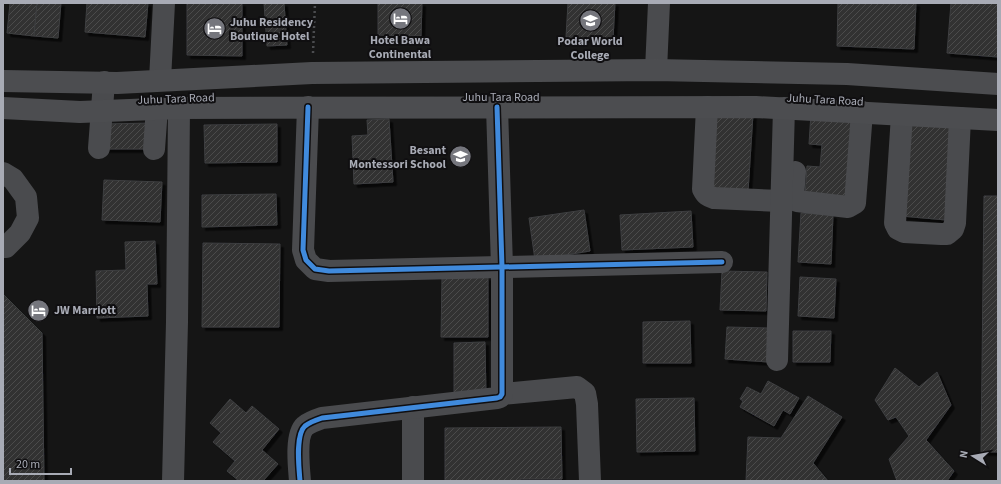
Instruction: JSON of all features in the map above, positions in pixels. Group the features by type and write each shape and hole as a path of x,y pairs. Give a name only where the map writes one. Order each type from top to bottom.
{"main road":[{"name":"Juhu Tara Road","path":"3,81 116,83 312,73 656,70 847,74 998,84"},
{"name":"Juhu Tara Road","path":"3,108 102,112 157,108 707,107 784,108 998,120"}],"street":[{"path":"160,80 164,3"},
{"path":"656,70 659,3"},
{"path":"99,148 104,82"},
{"path":"308,107 303,250 306,260 315,269 329,271 722,262"},
{"path":"497,107 502,267 502,394"},
{"path":"707,107 703,189 706,194 714,198 773,201"},
{"path":"154,149 157,108"},
{"path":"173,481 179,108"},
{"path":"784,108 794,197 797,201 848,207 855,203 862,112"},
{"path":"777,360 773,201 775,163 784,108"},
{"path":"902,114 895,223 898,229 904,232 947,234 954,229 960,118"},
{"path":"3,173 13,179 26,197 28,218 20,233 6,247 3,247"},
{"path":"300,481 299,439 303,427 310,422 322,418 497,398 502,394 577,387 585,393 587,404 590,481"},
{"path":"413,407 413,481"}],"path":[{"path":"312,73 315,3"}],"building":[{"path":"10,3 37,3 34,36 7,33"},
{"path":"37,3 61,3 58,38 34,36"},
{"path":"87,3 148,3 145,37 85,32"},
{"name":"Juhu Residency Boutique Hotel","path":"187,3 242,3 242,56 187,55"},
{"path":"264,3 284,3 287,45 267,46"},
{"name":"Hotel Bawa Continental","path":"378,3 422,3 421,36 378,35"},
{"name":"Podar World College","path":"568,3 615,3 613,39 566,37"},
{"path":"838,3 916,3 914,49 837,46"},
{"path":"951,3 998,3 998,57 947,53"},
{"path":"714,111 753,114 748,192 709,190"},
{"path":"811,113 857,116 850,201 805,197 807,166 820,167 822,145 809,144"},
{"path":"389,119 393,182 354,184 352,136 368,135 367,120"},
{"path":"152,123 150,149 103,149 104,124"},
{"path":"277,124 277,162 205,163 204,125"},
{"path":"909,124 953,127 946,220 901,216"},
{"path":"104,180 162,182 160,222 102,220"},
{"path":"276,194 277,225 202,227 202,195"},
{"path":"984,196 998,196 998,452 981,452"},
{"path":"584,210 590,251 535,260 529,218"},
{"path":"691,211 693,247 622,250 620,215"},
{"path":"801,213 833,215 831,264 798,262"},
{"path":"155,241 157,284 147,284 148,316 97,318 96,271 126,270 125,242"},
{"path":"203,243 280,244 279,327 202,327"},
{"path":"722,271 767,272 766,311 720,310"},
{"path":"442,277 488,277 488,337 441,337"},
{"path":"800,277 836,279 834,318 798,316"},
{"path":"3,294 42,333 44,481 3,481"},
{"path":"690,321 691,363 643,363 643,322"},
{"path":"727,327 769,328 768,362 725,359"},
{"path":"793,331 831,331 830,362 793,362"},
{"path":"485,342 486,396 454,396 454,343"},
{"path":"895,368 919,387 937,372 951,405 926,440 954,471 947,481 897,481 889,459 909,436 896,417 888,420 875,400"},
{"path":"768,381 799,398 790,414 783,410 774,426 740,407 743,401 740,399 747,387 761,394"},
{"path":"808,396 842,417 813,463 828,481 746,481 748,437 781,438"},
{"path":"694,398 695,451 637,452 636,399"},
{"path":"230,399 246,413 252,406 279,429 262,450 278,464 263,481 239,481 227,471 235,461 213,442 221,433 210,423"},
{"path":"561,427 562,479 520,479 520,481 445,481 445,428"}],"cycle path":[{"path":"308,107 303,250 306,260 315,269 329,271 722,262"},
{"path":"300,481 298,452 300,437 305,426 313,421 322,418 497,398 502,394 502,267 497,107"}],"place":[{"name":"Hotel Bawa Continental","path":"400,19"},
{"name":"Podar World College","path":"590,20"},
{"name":"Juhu Residency Boutique Hotel","path":"215,29"},
{"name":"Besant Montessori School","path":"461,157"},
{"name":"JW Marriott","path":"39,310"}]}
